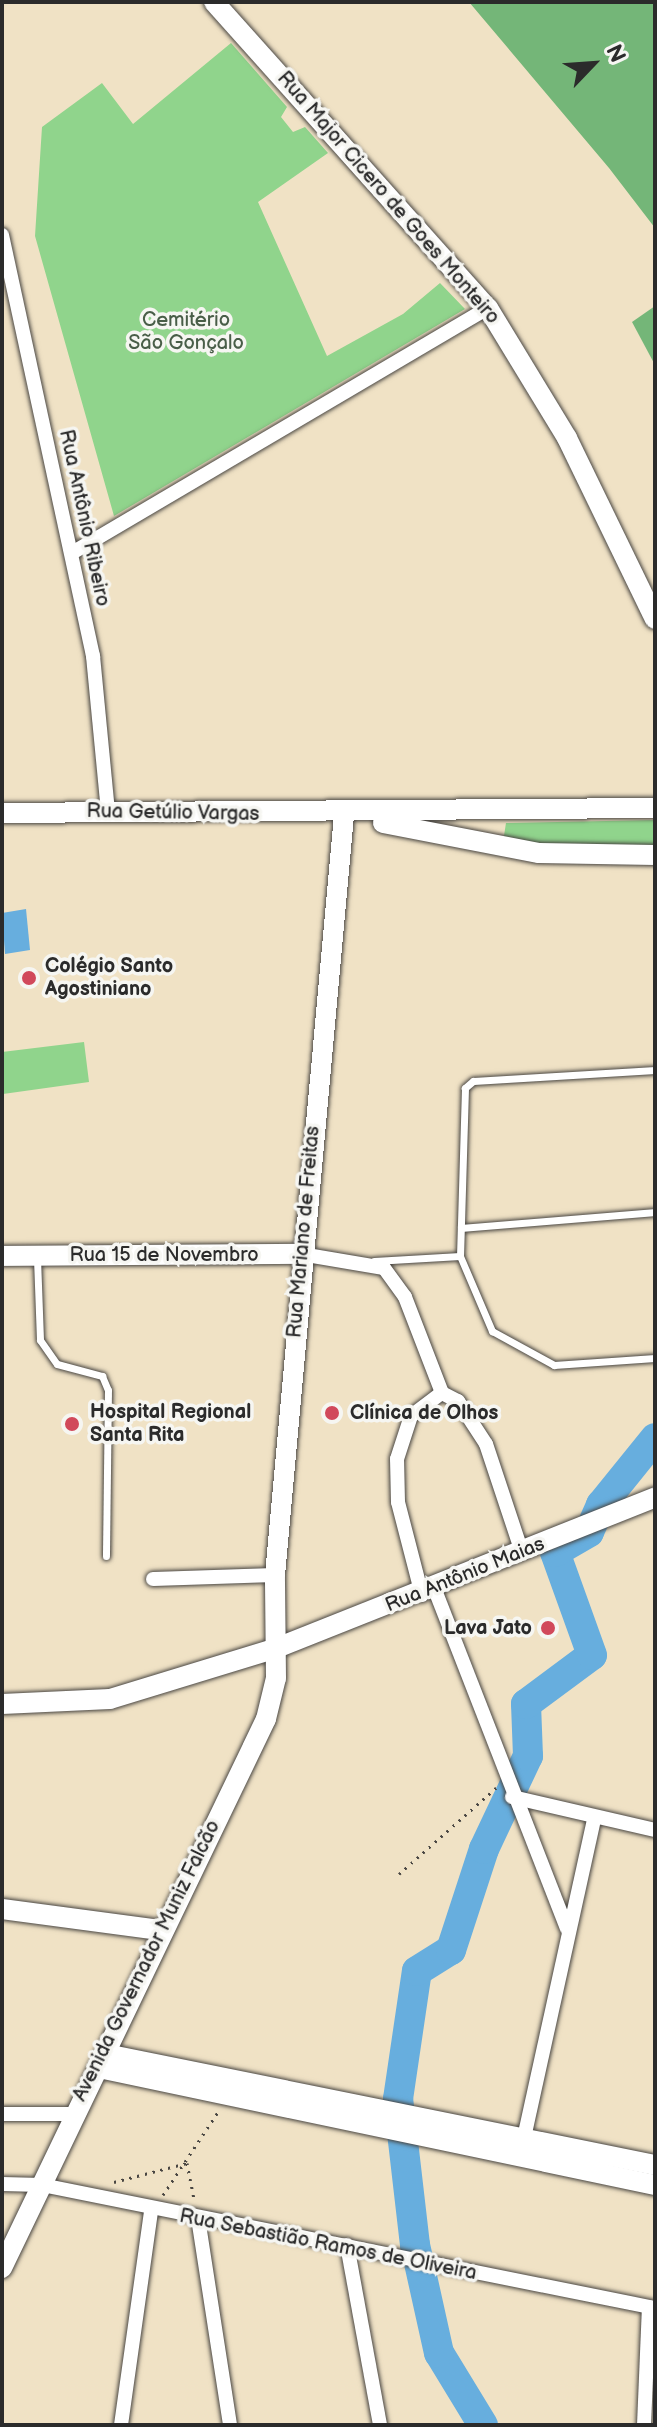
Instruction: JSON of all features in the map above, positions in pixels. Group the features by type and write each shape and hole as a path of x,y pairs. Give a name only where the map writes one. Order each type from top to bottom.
{"street":[{"name":"Rua Major Cicero de Goes Monteiro","path":"214,2 488,308 567,438 655,619"},
{"name":"Rua Antônio Ribeiro","path":"2,235 93,656 108,812"},
{"path":"72,553 488,308"},
{"name":"Rua Getúlio Vargas","path":"2,813 344,815 655,808"},
{"path":"486,843 489,812"},
{"name":"Rua Getúlio Vargas","path":"344,815 539,853 655,855"},
{"name":"Rua Mariano de Freitas","path":"274,1649 275,1575 301,1254 344,815"},
{"name":"Rua 15 de Novembro","path":"2,1256 301,1254 374,1261"},
{"path":"374,1261 405,1297 442,1393 458,1401 480,1432 522,1552"},
{"path":"442,1393 411,1416 397,1459 398,1502 428,1592 567,1928"},
{"name":"Rua Antônio Maias","path":"2,1704 110,1699 274,1649 428,1592 655,1497"},
{"path":"153,1579 275,1575"},
{"name":"Avenida Governador Muniz Falcão","path":"2,2268 73,2114 102,2061 160,1930 266,1719 274,1649"},
{"path":"509,1790 594,1819 655,1830"},
{"path":"522,2147 567,1928 594,1819"},
{"path":"2,1909 160,1930"},
{"path":"102,2061 228,2095 395,2120"},
{"path":"102,2061 522,2147 655,2185"},
{"path":"2,2114 73,2114"},
{"path":"522,2147 655,2165"},
{"name":"Rua Sebastião Ramos de Oliveira","path":"2,2184 42,2185 151,2211 347,2245 417,2262 652,2308"},
{"path":"121,2425 151,2211"},
{"path":"198,2218 230,2425"},
{"path":"347,2245 380,2425"},
{"path":"644,2425 652,2308"}],"lane":[{"path":"655,1070 473,1081 464,1101 460,1256 492,1331 554,1365 655,1358"},
{"path":"461,1228 655,1212"},
{"path":"37,1255 40,1340 57,1364 102,1376 108,1390 106,1556"},
{"path":"374,1261 460,1256"}],"path":[{"path":"399,1874 509,1790"},
{"path":"151,2211 187,2163 228,2095"},
{"path":"76,2193 187,2163"},
{"path":"187,2163 198,2218"}],"green space":[{"path":"469,2 655,2 655,228 609,168"},
{"name":"Cemitério São Gonçalo","path":"231,43 287,107 281,117 293,132 305,127 328,153 258,202 327,356 403,314 440,283 465,309 114,516 35,236 42,127 102,83 133,124"},
{"path":"655,306 655,365 632,322"},
{"path":"655,820 655,851 503,842 506,823"},
{"path":"84,1042 89,1082 3,1094 2,1052"}],"water":[{"path":"26,909 30,950 5,954 2,913"}],"waterway":[{"path":"483,2425 439,2353 415,2245 398,2099 417,1971 451,1950 484,1849 528,1756 526,1704 592,1655 555,1552 589,1532 601,1505 655,1438"}],"place":[{"name":"Colégio Santo Agostiniano","path":"29,978"},
{"name":"Clínica de Olhos","path":"332,1413"},
{"name":"Hospital Regional Santa Rita","path":"72,1424"},
{"name":"Lava Jato","path":"548,1628"}]}
